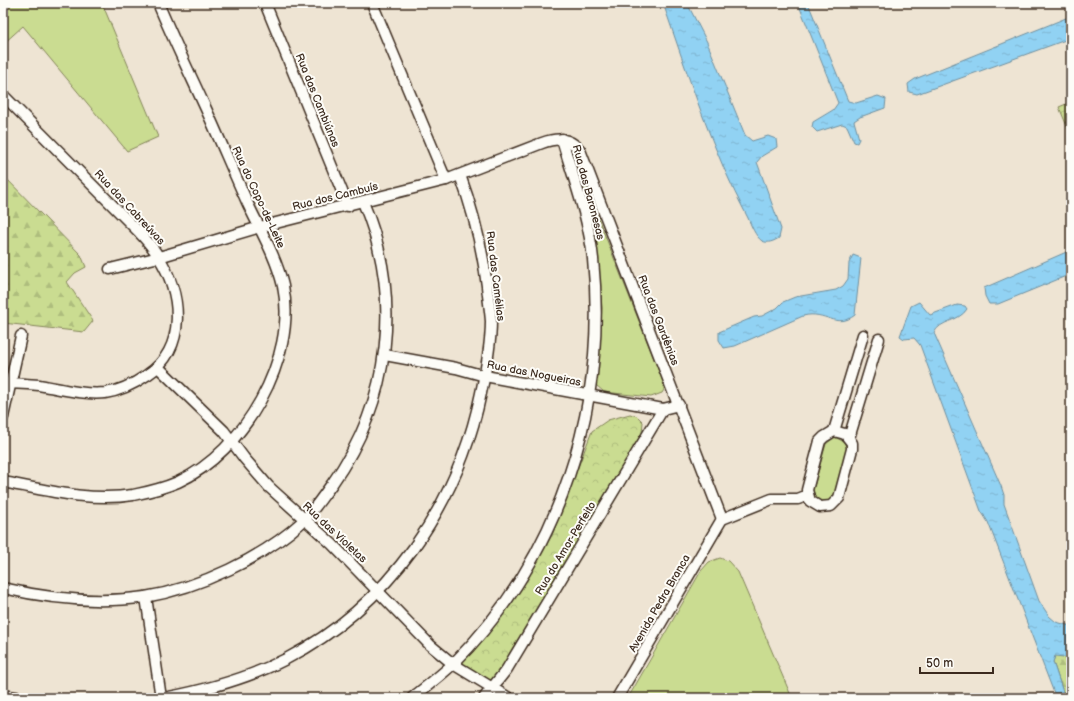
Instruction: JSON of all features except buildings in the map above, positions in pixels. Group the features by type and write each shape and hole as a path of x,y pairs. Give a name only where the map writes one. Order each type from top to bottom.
{"street":[{"name":"Rua do Copo-de-Leite","path":"3,482 80,495 117,497 134,495 179,481 214,458 231,441 250,419 273,377 281,351 285,319 283,287 269,244 158,3"},
{"name":"Rua das Cambiúnas","path":"265,3 348,206"},
{"path":"372,3 446,180"},
{"name":"Rua das Cabreúvas","path":"3,94 139,232 159,257 172,286 177,311 175,336 171,348 158,367 139,381 126,387 105,393 90,393 7,383"},
{"name":"Rua dos Cambuís","path":"110,269 159,257 260,227 446,180 542,143 555,139 562,139"},
{"name":"Rua das Baronesas","path":"412,698 453,664 498,611 519,581 556,512 572,469 584,427 590,396 596,326 593,258 588,230 562,139"},
{"name":"Rua das Gardênias","path":"562,139 576,145 580,150 722,520"},
{"name":"Rua das Camélias","path":"162,698 233,681 286,659 335,628 358,611 378,591 413,548 442,503 465,452 475,419 485,376 491,320 480,239 473,209 460,175"},
{"path":"3,588 52,598 77,601 119,600 146,596 185,586 224,572 269,546 304,520 342,471 357,443 376,396 385,355 387,333 387,290 379,247 372,222 363,202"},
{"path":"834,431 845,434 849,438 852,449 839,498 836,502 826,508 820,507 810,501 807,490 820,441 834,431 863,335"},
{"path":"3,417 7,383 20,336"},
{"path":"849,438 879,339"},
{"name":"Rua das Nogueiras","path":"385,355 456,368 485,376 663,409 679,406"},
{"name":"Rua das Violetas","path":"158,367 210,416 269,486 304,520 332,544 430,645 453,664 509,698"},
{"name":"Rua do Amor-Perfeito","path":"484,698 507,669 663,409"},
{"path":"722,520 772,499 798,500 808,496"},
{"name":"Avenida Pedra Branca","path":"617,698 722,520"},
{"path":"146,596 162,698"},
{"path":"3,695 21,698"}],"green space":[{"path":"14,3 102,3 158,137 127,151 23,26 3,44 3,10"},
{"path":"1071,102 1071,136 1059,107"},
{"path":"3,175 81,255 86,267 75,273 67,282 93,321 84,332 3,323"},
{"path":"583,180 664,384 664,390 662,393 651,397 604,392 596,385 602,308 598,258"},
{"path":"630,414 637,416 643,422 642,433 494,680 490,683 463,665 463,662 511,604 552,535 592,431 608,420"},
{"path":"835,437 844,442 847,449 834,495 829,501 821,501 815,497 813,490 826,444"},
{"path":"720,558 728,561 738,572 792,698 628,698 701,571 709,562"},
{"path":"1055,655 1064,657 1071,663 1071,693 1063,692 1053,662"}],"water":[{"path":"663,3 687,3 707,42 745,135 752,141 768,136 776,139 777,147 762,156 757,162 781,229 779,238 775,240 764,242 757,236 735,192 701,112"},
{"path":"798,3 808,3 848,101 856,103 878,96 886,99 885,108 860,117 854,121 859,139 857,143 854,142 847,126 842,124 817,132 812,127 813,122 833,110 838,103"},
{"path":"1071,16 1071,38 917,94 909,92 908,84 915,79"},
{"path":"1071,250 1071,274 998,304 989,304 985,296 984,288"},
{"path":"853,255 861,258 855,315 842,321 818,315 803,316 735,346 724,348 719,340 719,332 754,317 762,316 777,308 783,302 795,297 836,290 843,286 848,279 849,263"},
{"path":"919,302 930,315 957,305 965,306 967,309 964,313 941,326 934,333 1001,486 1004,495 1004,504 1039,601 1049,616 1056,622 1071,626 1071,663 1064,657 1055,656 1053,662 1063,692 1054,693 988,522 981,511 920,345 914,338 904,339 900,336 911,306"}]}
